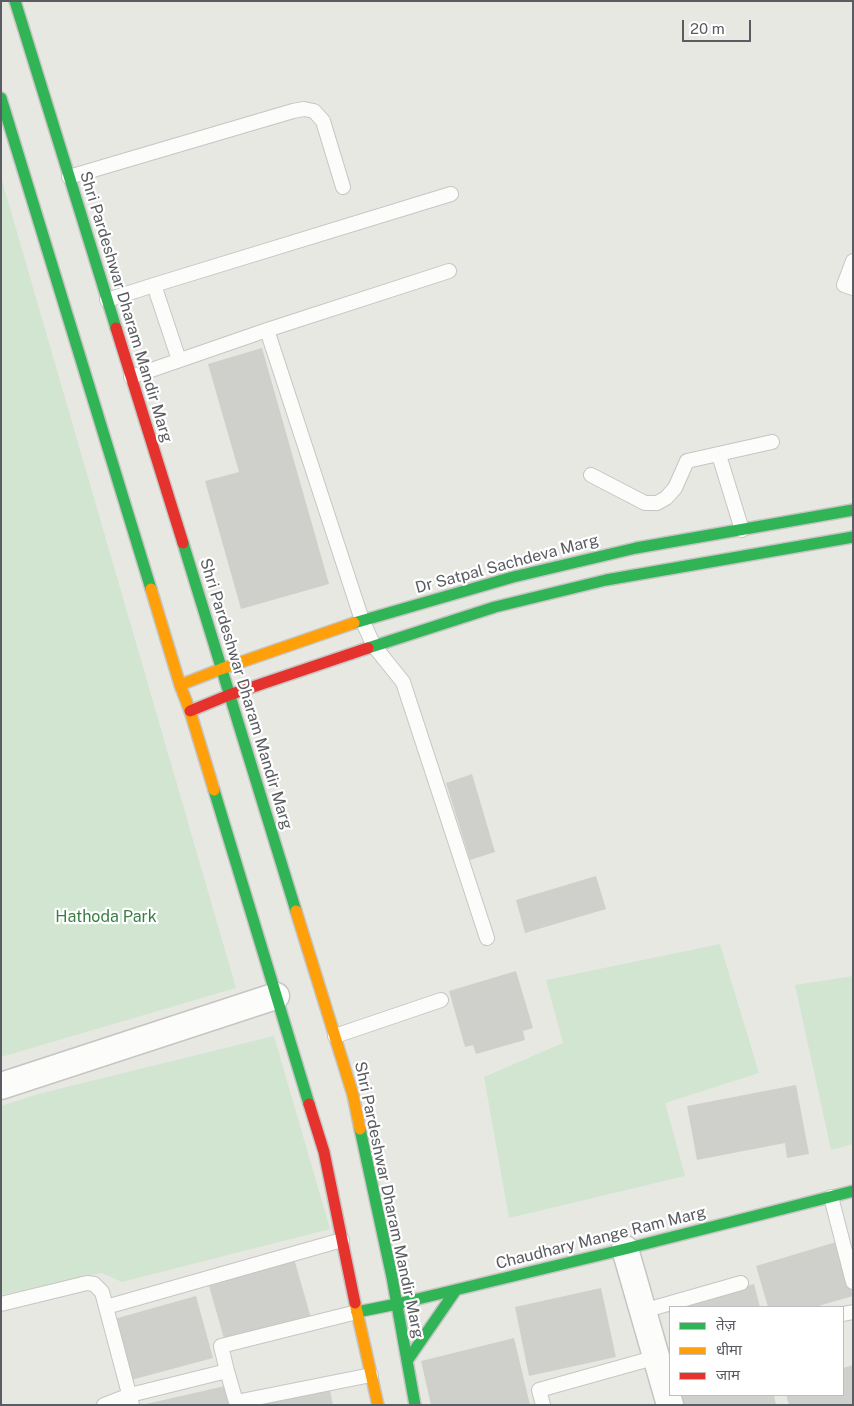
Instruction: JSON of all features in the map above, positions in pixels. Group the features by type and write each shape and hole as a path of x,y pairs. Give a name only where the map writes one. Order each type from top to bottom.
{"main road":[{"name":"Shri Pardeshwar Dharam Mandir Marg","path":"15,1 353,1095 397,1304 415,1405"},
{"path":"1,98 324,1152 378,1405"},
{"name":"Dr Satpal Sachdeva Marg","path":"180,685 362,620 513,577 636,548 853,510"},
{"path":"190,711 230,695 495,607 606,580 853,537"},
{"name":"Chaudhary Mange Ram Marg","path":"357,1312 625,1249 853,1191"},
{"path":"407,1361 456,1290"}],"street":[{"path":"1,1086 276,996"},
{"path":"625,1249 668,1391"}],"lane":[{"path":"69,178 304,109 314,111 323,120 343,187"},
{"path":"107,300 452,194"},
{"path":"853,260 844,285 853,288"},
{"path":"131,377 267,330 449,271"},
{"path":"154,285 179,360"},
{"path":"267,330 362,620 374,646 403,682 487,938"},
{"path":"591,475 645,503 657,503 666,498 675,488 687,461 772,442"},
{"path":"719,454 742,530"},
{"path":"335,1036 441,1000"},
{"path":"831,1197 853,1282"},
{"path":"106,1307 342,1240"},
{"path":"1,1304 87,1282 94,1284 102,1292 131,1400"},
{"path":"643,1311 741,1283"},
{"path":"357,1312 221,1346 236,1402 371,1375"},
{"path":"543,1405 539,1390 657,1357"},
{"path":"104,1405 131,1400 227,1371"}],"green space":[{"name":"Hathoda Park","path":"1,177 236,988 1,1057"},
{"path":"720,944 759,1073 665,1103 685,1176 509,1218 484,1077 563,1043 546,980"},
{"path":"853,976 853,1144 831,1150 795,985"},
{"path":"274,1036 330,1229 122,1282 102,1273 1,1295 1,1106 38,1094"}],"building":[{"path":"262,348 329,584 241,609 205,481 239,472 208,364"},
{"path":"472,774 495,852 470,860 446,783"},
{"path":"596,876 606,909 525,933 516,900"},
{"path":"516,971 533,1028 523,1031 525,1040 476,1054 473,1045 465,1047 449,991"},
{"path":"796,1085 809,1154 787,1158 785,1143 697,1160 687,1106"},
{"path":"836,1242 853,1296 818,1306 768,1306 756,1266"},
{"path":"293,1255 311,1318 225,1342 207,1279"},
{"path":"754,1284 760,1306 671,1306"},
{"path":"601,1288 616,1357 529,1376 515,1307"},
{"path":"196,1296 213,1358 131,1380 114,1319"},
{"path":"514,1338 530,1405 431,1405 421,1361"},
{"path":"853,1365 853,1405 789,1405 786,1396 844,1396 844,1368"},
{"path":"225,1386 229,1405 146,1405 146,1404"},
{"path":"329,1386 333,1405 252,1405"},
{"path":"681,1396 774,1396 776,1405 684,1405"}],"traffic: fast":[{"path":"15,1 116,328"},
{"path":"1,98 151,589"},
{"path":"354,623 513,577 636,548 853,510"},
{"path":"368,648 495,607 606,580 853,537"},
{"path":"183,543 296,911"},
{"path":"214,790 309,1104"},
{"path":"360,1129 392,1277 415,1405"},
{"path":"357,1312 625,1249 853,1191"},
{"path":"407,1361 456,1290"}],"traffic: slow":[{"path":"151,589 214,790"},
{"path":"180,685 354,623"},
{"path":"296,911 353,1095 360,1129"},
{"path":"355,1303 378,1405"}],"traffic: jam":[{"path":"116,328 183,543"},
{"path":"190,711 229,695 368,648"},
{"path":"309,1104 324,1152 355,1303"}]}
